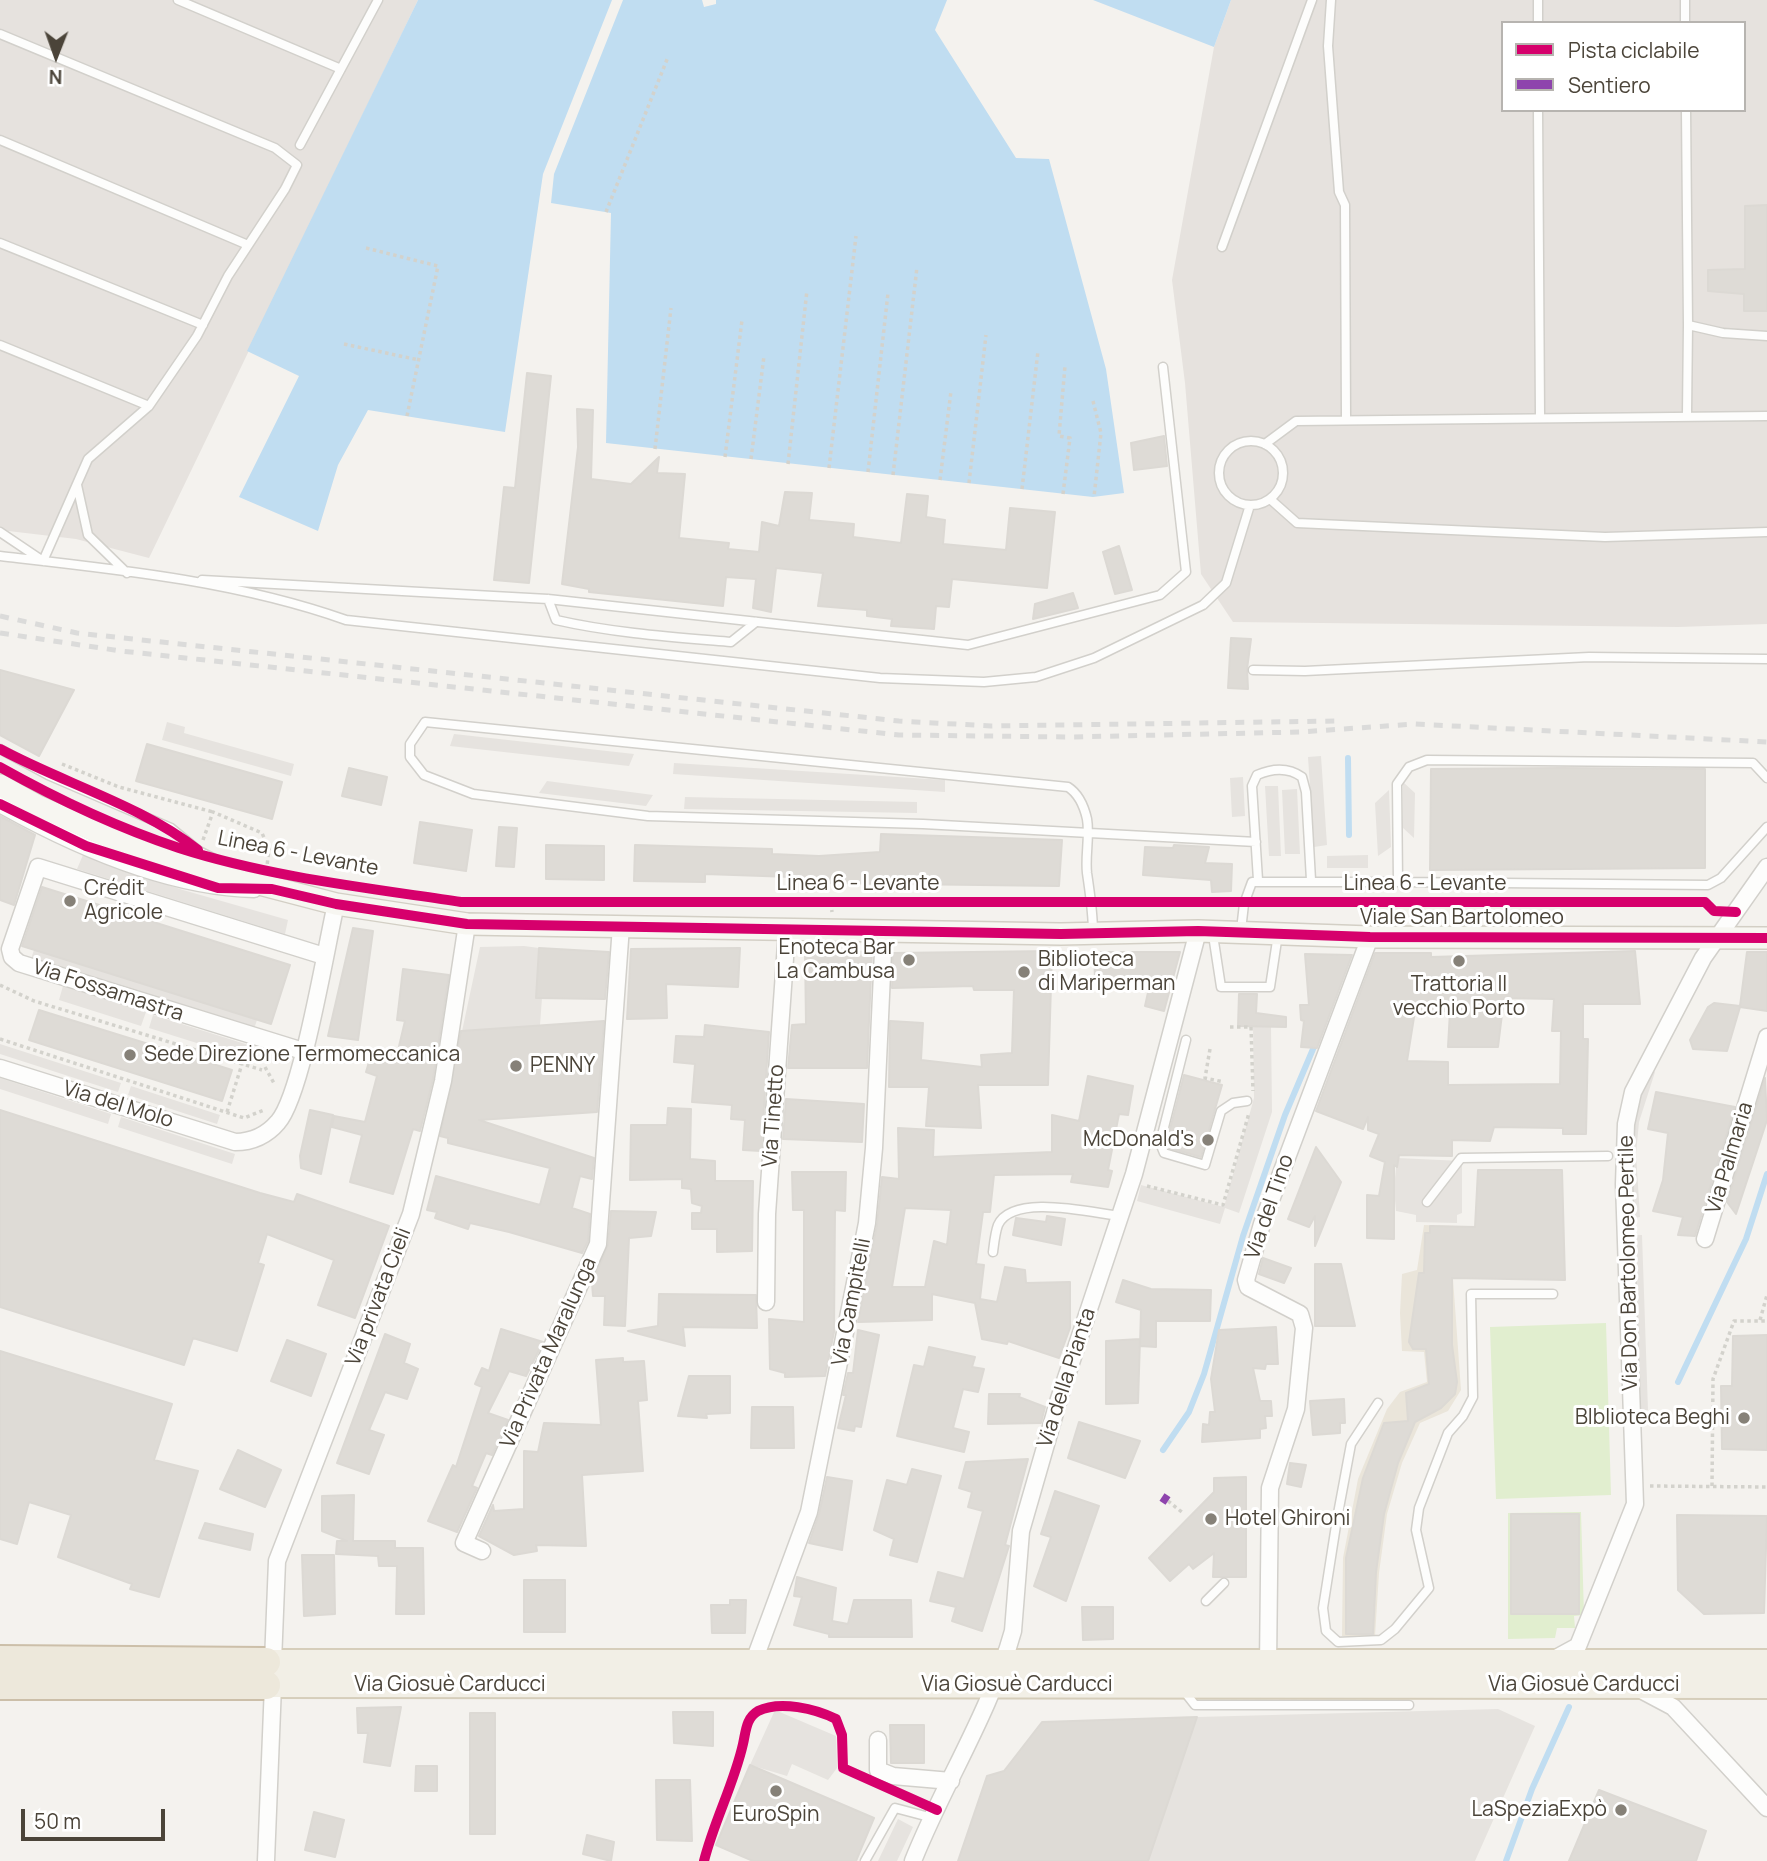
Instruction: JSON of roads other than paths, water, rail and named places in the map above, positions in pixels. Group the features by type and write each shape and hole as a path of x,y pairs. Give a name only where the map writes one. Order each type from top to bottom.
{"highway":[{"path":"0,1660 118,1673 270,1674"},
{"path":"0,1685 118,1673"}],"main road":[{"name":"Viale San Bartolomeo","path":"0,785 36,805 155,854 267,874 336,904 467,924 787,930 1205,932 1370,937 1767,937"},
{"name":"Via Giosuè Carducci","path":"270,1674 754,1661 1180,1685 1767,1686"},
{"name":"Via Giosuè Carducci","path":"270,1674 999,1674 1268,1665 1767,1662"}],"street":[{"name":"Viale San Bartolomeo","path":"0,804 86,846 167,874 218,888 267,874"},
{"name":"Via Fossamastra","path":"303,1051 19,963 12,957 10,949 38,867 324,956"},
{"name":"Via Don Bartolomeo Pertile","path":"1545,1665 1577,1646 1635,1504 1624,1184 1628,1111 1633,1092 1703,958 1767,867"},
{"path":"303,1051 336,904"},
{"name":"Via privata Cieli","path":"266,1861 270,1674 277,1561 411,1214 443,1081 467,924"},
{"name":"Via Privata Maralunga","path":"482,1551 464,1543 598,1244 621,926"},
{"name":"Via Tinetto","path":"766,1302 767,1214 787,930"},
{"name":"Via Campitelli","path":"754,1661 808,1512 867,1223 874,1148 884,930"},
{"name":"Via della Pianta","path":"913,1861 999,1674 1013,1631 1021,1531 1059,1399 1120,1216 1205,932"},
{"name":"Via del Tino","path":"1268,1665 1270,1488 1296,1409 1304,1328 1300,1314 1248,1287 1246,1280 1262,1224 1370,937"},
{"name":"Via Palmaria","path":"1705,1239 1767,1037"},
{"name":"Via del Molo","path":"0,1068 235,1142 256,1139 279,1121 296,1082 303,1051"},
{"path":"1629,1685 1673,1707 1767,1808"},
{"path":"878,1740 878,1770 893,1776 951,1781"}],"lane":[{"path":"178,0 341,69"},
{"path":"300,145 378,0"},
{"path":"1222,247 1312,0"},
{"path":"1331,0 1328,46 1339,192 1345,205 1346,419"},
{"path":"1538,0 1538,21"},
{"path":"1685,0 1685,21"},
{"path":"0,34 275,148 297,165 203,325 149,406 88,459 43,561"},
{"path":"1538,112 1540,416"},
{"path":"1686,112 1687,414"},
{"path":"0,140 248,245"},
{"path":"0,243 203,325"},
{"path":"1688,325 1723,333 1767,336"},
{"path":"0,345 149,406"},
{"path":"161,578 548,599 968,645 1160,595 1186,572 1163,367"},
{"path":"1265,444 1296,421 1687,414 1767,416"},
{"path":"1245,442 1265,444 1274,450 1283,470 1283,481 1270,499 1250,505 1230,497 1220,479 1219,469 1228,451 1236,445 1245,442"},
{"path":"77,484 88,535 127,573"},
{"path":"1270,499 1297,523 1605,537 1767,532"},
{"path":"0,556 161,578 293,601 346,620 867,677 984,682 1036,677 1094,658 1203,605 1226,583 1250,505"},
{"path":"0,532 43,561"},
{"path":"548,599 555,620 592,628 682,638 730,642 756,622"},
{"path":"1253,670 1305,671 1590,657 1767,659"},
{"path":"1093,933 1087,833 1087,820 1076,792 1068,787 425,722 410,744 410,757 424,775 473,794 648,816 897,823 1087,833 1256,842"},
{"path":"0,749 48,775 171,828 199,851 267,874"},
{"path":"1398,883 1397,784 1409,767 1427,760 1753,763 1767,778"},
{"path":"1258,880 1252,786 1257,775 1269,770 1293,771 1303,777 1311,880"},
{"path":"1241,933 1248,886 1258,880 1708,885 1721,878 1767,827"},
{"path":"1205,932 1221,987 1270,987 1278,934"},
{"path":"1186,1040 1160,1143 1164,1153 1205,1165 1221,1111 1233,1103 1247,1101"},
{"path":"1427,1202 1461,1158 1608,1156"},
{"path":"993,1252 998,1225 1003,1218 1019,1208 1036,1207 1120,1216"},
{"path":"1378,1403 1351,1444 1337,1519 1323,1608 1326,1631 1338,1642 1381,1640 1395,1629 1429,1588 1416,1530 1419,1508 1448,1433 1463,1416 1473,1398 1471,1294 1553,1294"},
{"path":"1206,1601 1224,1583"},
{"path":"1180,1685 1195,1705 1409,1705"},
{"path":"865,1861 895,1808 933,1818"}],"water":[{"path":"418,0 612,0 543,174 505,432 368,410 338,465 318,531 239,497 299,376 247,351"},
{"path":"623,0 702,0 704,7 716,4 716,0 947,0 935,30 1016,158 1049,159 1106,369 1124,493 1093,497 606,443 611,213 551,203 554,174"},
{"path":"1093,0 1231,0 1214,47"}],"waterway":[{"path":"1348,758 1349,835"},
{"path":"1163,1450 1189,1412 1204,1374 1243,1236 1285,1115 1316,1042"},
{"path":"1678,1382 1746,1239 1767,1174"},
{"path":"1506,1861 1532,1789 1569,1707"}],"railway":[{"path":"0,616 77,633 899,721 991,726 1338,721"},
{"path":"0,633 121,651 899,735 1070,737 1300,732 1415,724 1767,742"}],"place":[{"name":"Crédit Agricole","path":"70,901"},
{"name":"Enoteca Bar La Cambusa","path":"909,960"},
{"name":"Trattoria Il vecchio Porto","path":"1459,961"},
{"name":"Biblioteca di Mariperman","path":"1024,972"},
{"name":"Sede Direzione Termomeccanica","path":"130,1055"},
{"name":"PENNY","path":"516,1066"},
{"name":"McDonald's","path":"1208,1140"},
{"name":"BIblioteca Beghi","path":"1744,1418"},
{"name":"Hotel Ghironi","path":"1211,1519"},
{"name":"EuroSpin","path":"776,1791"},
{"name":"LaSpeziaExpò","path":"1621,1810"}]}
